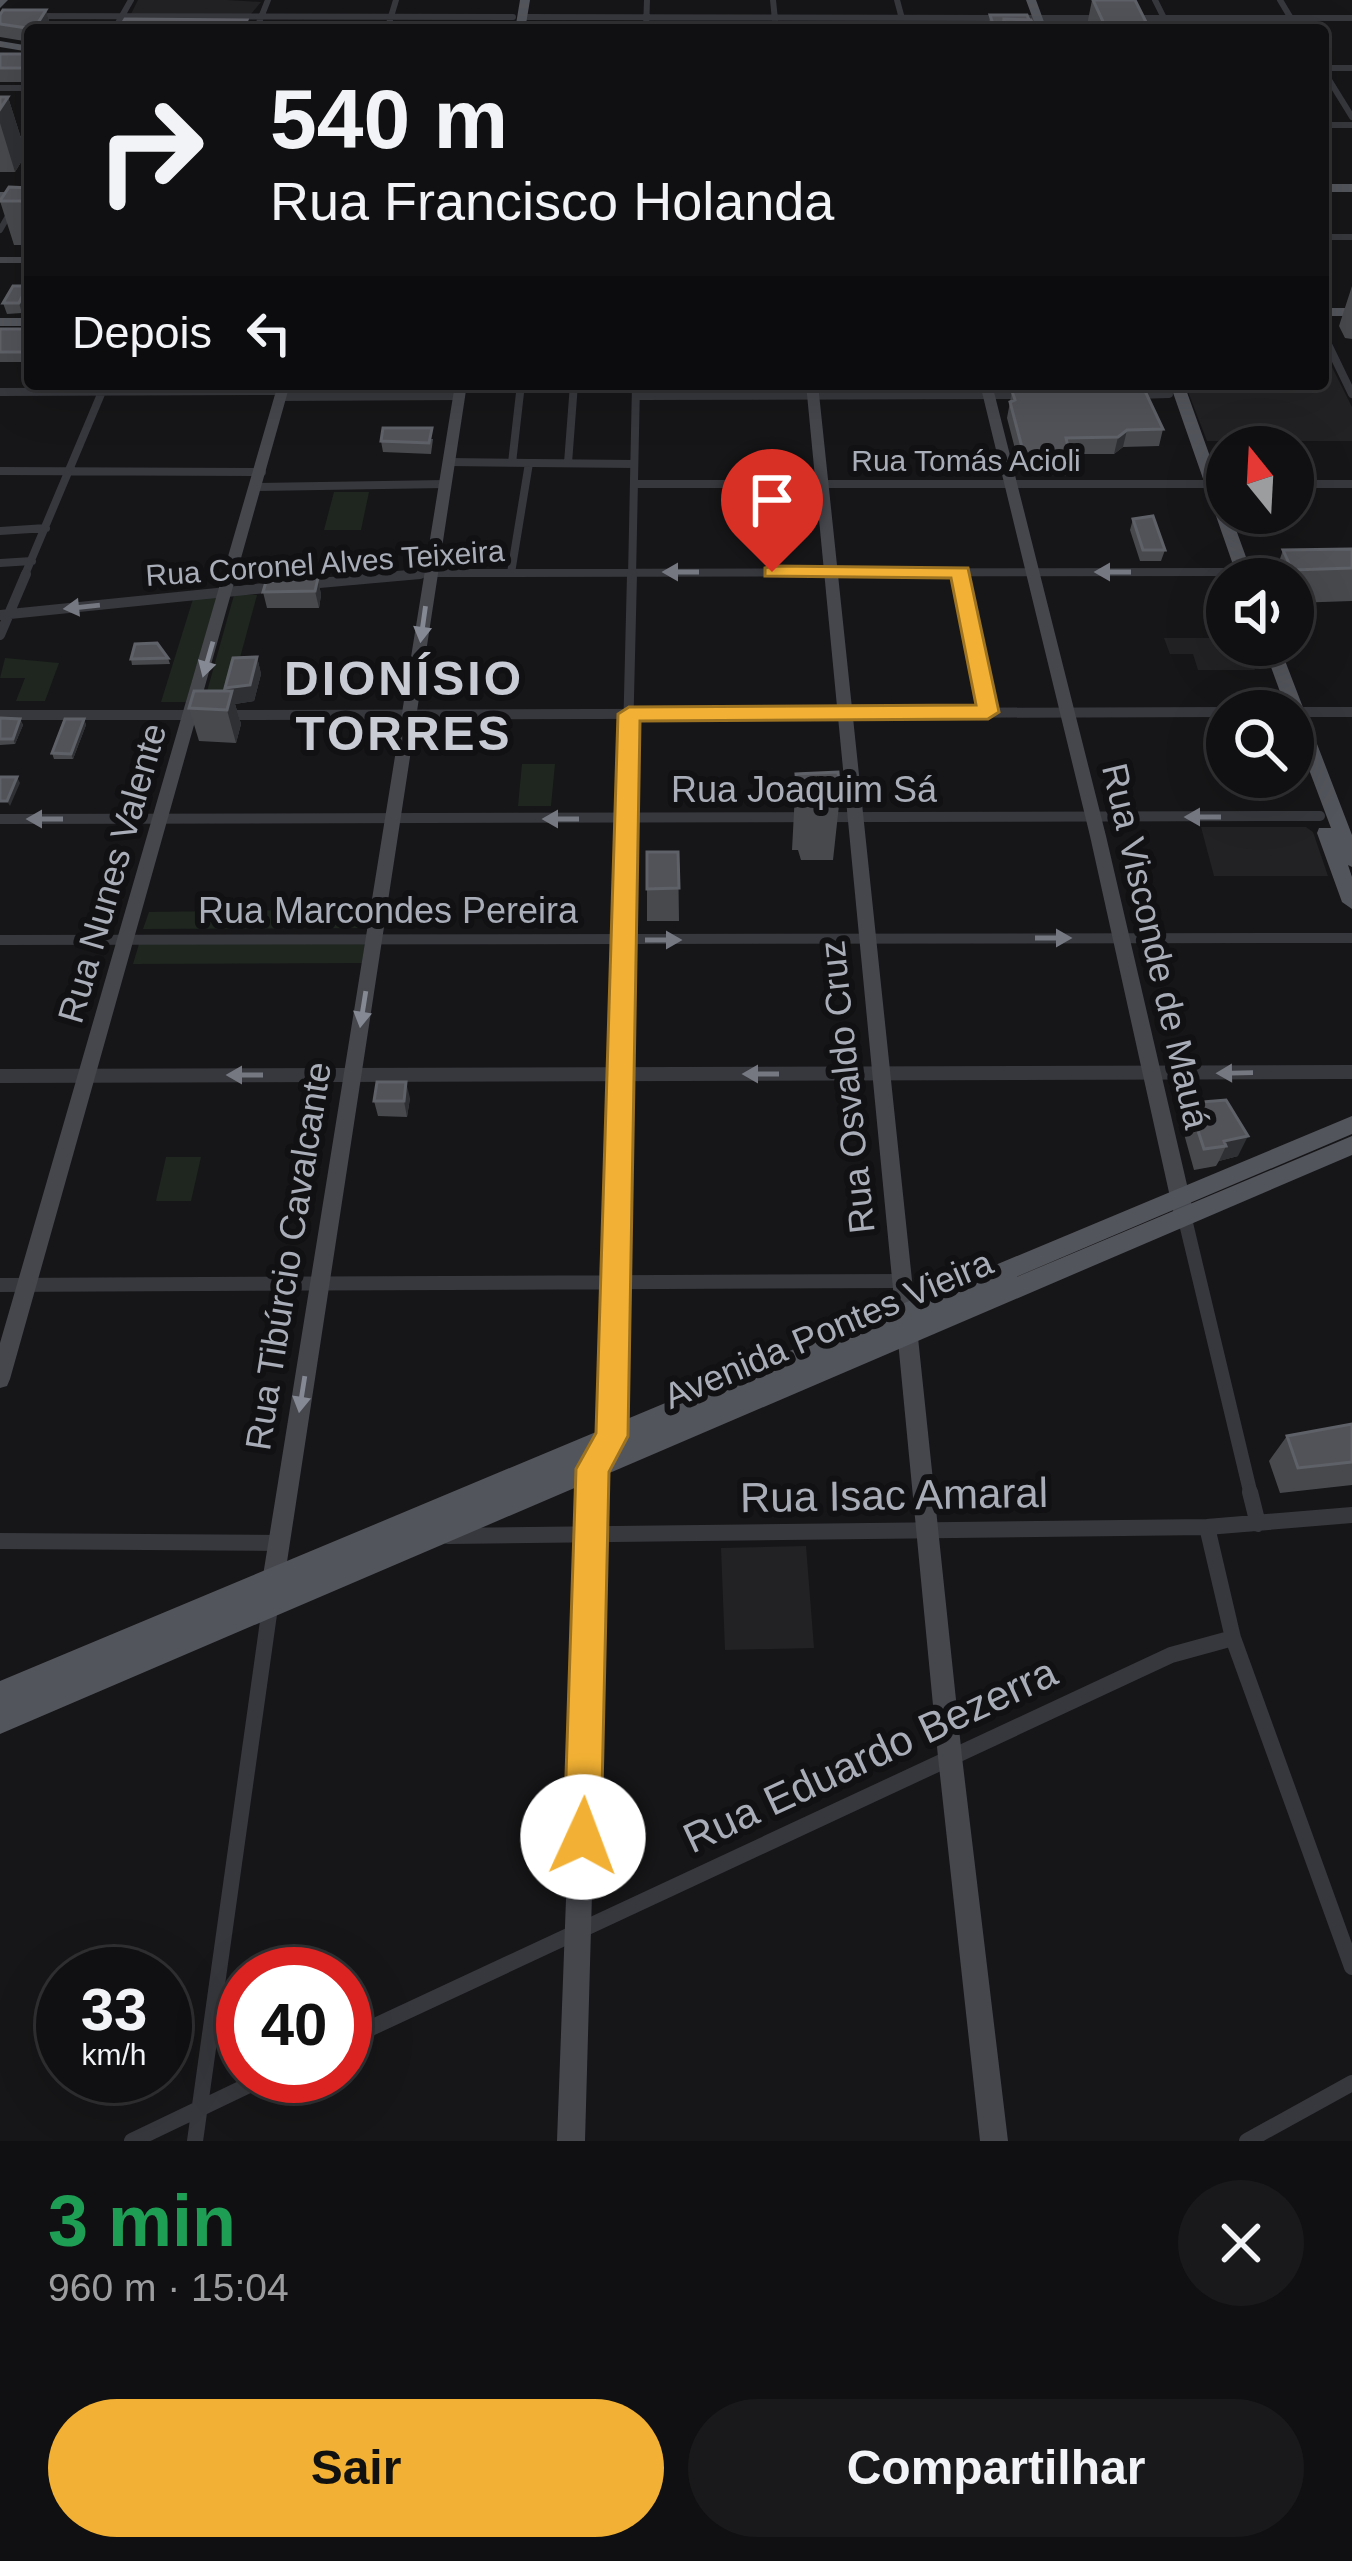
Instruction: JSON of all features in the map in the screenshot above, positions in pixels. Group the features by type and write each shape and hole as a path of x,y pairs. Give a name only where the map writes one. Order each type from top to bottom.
{"main road":[{"path":"515,0 517,24"},
{"path":"517,24 525,0"},
{"path":"1026,0 1035,24"},
{"path":"1171,390 1206,468"},
{"path":"1314,769 1352,860"},
{"path":"1313,798 1352,902"},
{"name":"Avenida Pontes Vieira","path":"0,1720 612,1436 906,1323 1182,1206 1352,1125"},
{"name":"Avenida Pontes Vieira","path":"1182,1206 1352,1144"},
{"name":"Avenida Pontes Vieira","path":"0,1695 436,1536 906,1323"}],"street":[{"path":"117,24 131,0"},
{"path":"258,24 268,0"},
{"path":"389,24 396,0"},
{"path":"646,24 647,0"},
{"path":"772,0 776,24"},
{"path":"844,0 848,18"},
{"path":"898,0 904,24"},
{"path":"1155,0 1167,24"},
{"path":"1280,0 1294,24"},
{"path":"0,16 391,17 517,24 647,17 1035,24 1352,18"},
{"path":"1329,80 1352,121"},
{"path":"0,230 24,197"},
{"path":"1329,346 1352,394"},
{"path":"0,392 42,390"},
{"path":"0,635 103,390"},
{"path":"282,390 461,390"},
{"name":"Rua Nunes Valente","path":"0,1379 282,390"},
{"name":"Rua Tibúrcio Cavalcante","path":"195,2141 278,1543 461,390"},
{"path":"512,463 520,390"},
{"path":"568,464 574,390"},
{"path":"571,2141 592,1469 612,1436 636,390"},
{"name":"Rua Osvaldo Cruz","path":"813,390 950,1756 994,2141"},
{"path":"988,390 1046,395"},
{"name":"Rua Visconde de Mauá","path":"988,390 1258,1524"},
{"path":"1112,394 1145,390"},
{"path":"449,462 634,464"},
{"path":"511,573 529,463"},
{"path":"0,471 446,484"},
{"name":"Rua Tomás Acioli","path":"634,484 1206,484"},
{"path":"1314,484 1352,484"},
{"path":"0,531 46,528"},
{"path":"0,563 32,561"},
{"path":"960,572 988,712"},
{"name":"Rua Coronel Alves Teixeira","path":"5,615 430,573 1206,575"},
{"path":"0,715 1206,712"},
{"path":"1314,712 1352,712"},
{"name":"Rua Joaquim Sá","path":"0,819 1320,816"},
{"name":"Rua Marcondes Pereira","path":"0,940 1352,938"},
{"path":"0,1076 1352,1072"},
{"path":"0,1285 902,1281"},
{"name":"Rua Isac Amaral","path":"436,1536 1207,1527 1352,1515"},
{"path":"1207,1527 1233,1638 1352,1966"},
{"path":"0,1541 278,1543"},
{"name":"Rua Eduardo Bezerra","path":"372,2027 1171,1655 1233,1638"},
{"path":"1247,2141 1352,2083"},
{"path":"132,2141 216,2100"}],"shaded area":[{"path":"138,0 261,2 251,14 131,14"},
{"path":"1329,361 1352,407 1352,441 1314,441 1314,426 1206,426 1206,438 1187,390 1329,390"},
{"path":"334,492 369,492 361,530 324,530"},
{"path":"234,595 257,595 228,702 204,702"},
{"path":"217,596 186,702 161,702 193,599"},
{"path":"1164,638 1206,638 1206,666 1254,666 1255,670 1198,670 1193,654 1170,654"},
{"path":"5,658 59,663 45,701 16,701 25,678 0,678"},
{"path":"522,764 555,764 551,806 518,806"},
{"path":"1201,827 1306,827 1313,832 1328,876 1214,876"},
{"path":"371,909 368,928 143,929 149,912"},
{"path":"365,943 362,963 133,964 139,944"},
{"path":"166,1157 201,1157 191,1201 156,1201"},
{"path":"806,1546 814,1648 725,1650 721,1548"}],"building":[{"path":"1093,0 1135,0 1147,24 1104,24"},
{"path":"3,10 46,10 37,24 24,28 0,24"},
{"path":"990,15 1027,15 1029,20 1004,19 1003,24 993,24"},
{"path":"125,19 247,20 245,24 122,24"},
{"path":"1004,19 1031,20 1033,24 1004,24"},
{"path":"0,54 24,54 24,68 0,68"},
{"path":"9,187 24,188 24,201 0,201"},
{"path":"13,286 24,286 19,303 3,303"},
{"path":"0,329 24,329 24,352 0,352"},
{"path":"1012,391 1145,391 1163,429 1127,430 1118,437 1066,438 1071,459 1030,458 1023,451 1010,402 1015,400"},
{"path":"383,428 432,428 429,443 381,441"},
{"path":"1153,516 1165,550 1143,550 1133,519"},
{"path":"1352,549 1352,568 1314,569 1314,558 1287,558 1283,550"},
{"path":"318,578 315,591 263,592 266,582"},
{"path":"157,643 168,658 131,659 135,644"},
{"path":"257,657 250,685 225,688 233,658"},
{"path":"194,691 232,691 227,710 189,708"},
{"path":"0,718 20,719 13,739 0,739"},
{"path":"65,719 84,719 71,754 52,753"},
{"path":"838,772 840,796 806,795 803,786 797,786 796,774"},
{"path":"0,777 17,777 7,801 0,801"},
{"path":"647,852 678,852 679,888 647,889"},
{"path":"377,1082 406,1082 404,1101 374,1101"},
{"path":"1226,1100 1248,1136 1204,1149 1189,1103"},
{"path":"1352,1424 1352,1462 1298,1468 1287,1436"}],"district":[{"name":"DIONÍSIO TORRES","path":"404,706"}],"route":[{"path":"583,1837 592,1469 612,1436 629,714 988,712 960,572 772,572"}]}
